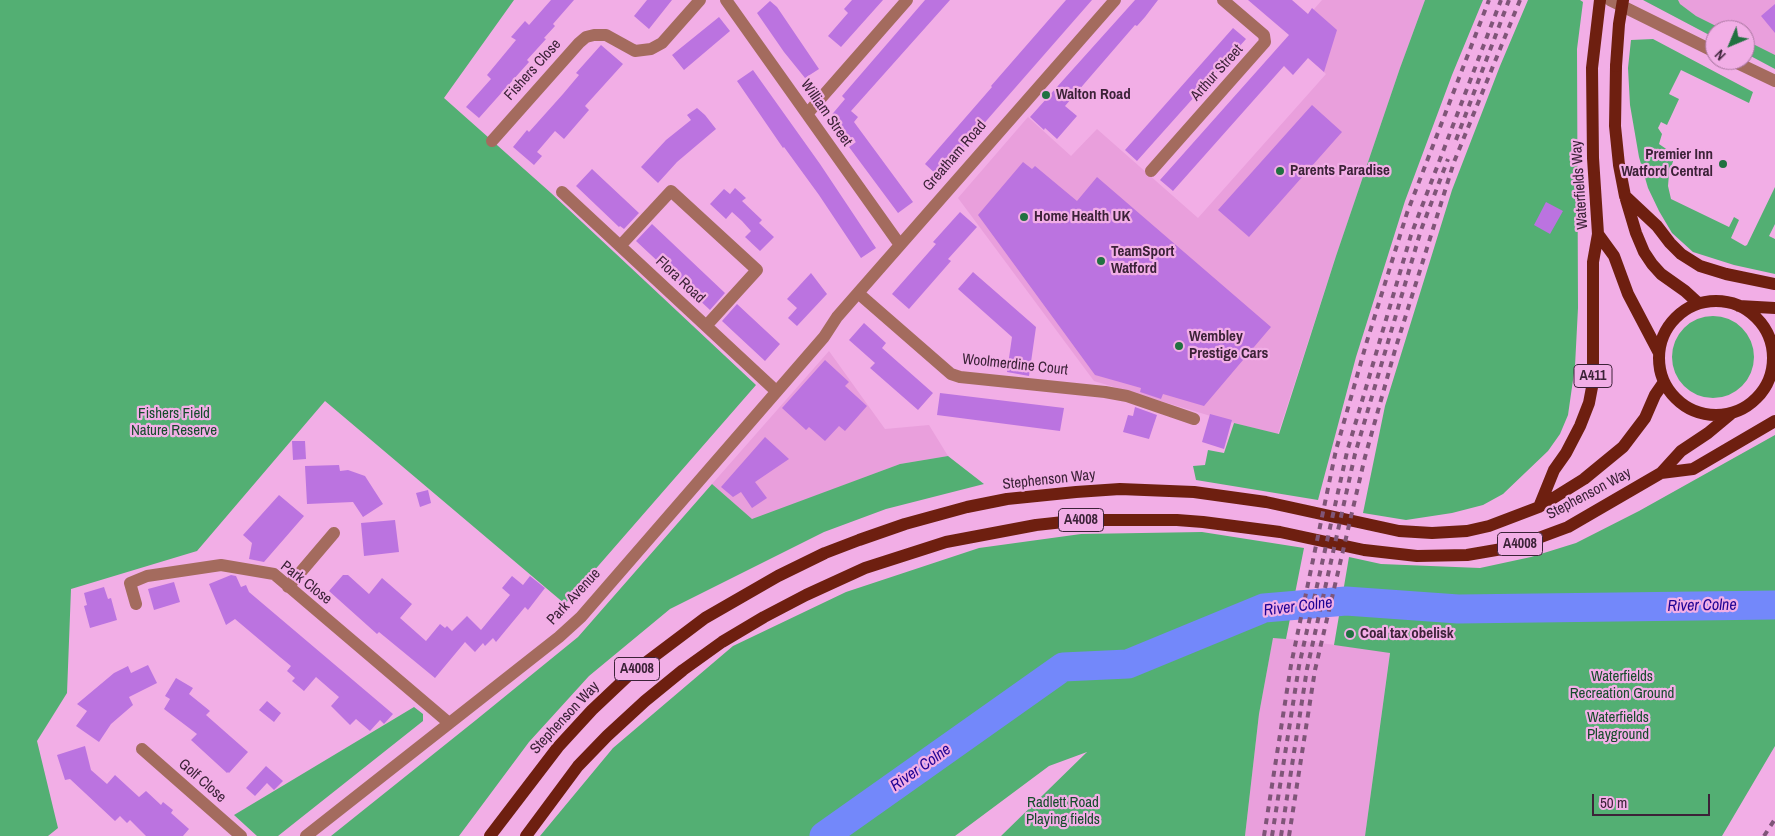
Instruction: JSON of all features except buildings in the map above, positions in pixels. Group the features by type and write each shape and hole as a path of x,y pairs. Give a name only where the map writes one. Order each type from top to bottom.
{"main road":[{"name":"Waterfields Way","path":"1600,0 1592,68 1593,158 1598,234 1614,256 1628,294 1659,353"},
{"path":"1623,0 1616,66 1615,126 1619,165 1625,196 1636,233 1644,252 1652,264 1661,274 1697,302"},
{"path":"1625,196 1681,254 1700,266 1726,274 1775,284"},
{"name":"A411","path":"1539,507 1554,470 1566,453 1589,403 1593,382 1593,262 1598,234"},
{"path":"1716,300 1739,306 1758,319 1768,335 1773,354 1773,376 1752,402 1732,413 1714,416 1693,410 1676,398 1664,382 1659,353 1662,341 1672,322 1697,302 1716,300"},
{"path":"1739,306 1775,308"},
{"name":"Stephenson Way","path":"490,836 558,747 592,710 621,683 705,618 778,576 825,553 906,524 967,507 1007,499 1120,489 1194,492 1266,502 1400,531 1432,533 1467,531 1489,526 1539,507 1584,479 1623,446 1645,418 1655,394 1664,382"},
{"name":"Stephenson Way","path":"526,836 578,766 601,742 683,670 722,642 806,595 838,579 907,554 946,542 1036,525 1082,520 1132,519 1177,520 1245,526 1364,550 1417,556 1467,555 1502,549 1568,527 1661,473 1681,450 1708,433 1732,413"},
{"name":"A4008","path":"1661,473 1693,469 1775,421"}],"street":[{"name":"Fishers Close","path":"492,141 586,37 606,35 635,51 652,49 662,43 700,0"},
{"name":"William Street","path":"726,0 900,245"},
{"path":"807,114 907,0"},
{"name":"Greatham Road","path":"824,337 837,317 1115,0"},
{"name":"Arthur Street","path":"1151,171 1266,42 1264,35 1223,0"},
{"path":"1610,0 1705,47"},
{"path":"1752,70 1775,81"},
{"path":"620,246 671,191 757,270 706,326"},
{"name":"Flora Road","path":"562,192 776,391"},
{"name":"Woolmerdine Court","path":"858,293 951,374 960,377 1105,392 1126,396 1194,419"},
{"name":"Park Avenue","path":"306,836 559,637 580,617 824,337"},
{"path":"288,587 334,533"},
{"name":"Park Close","path":"136,604 130,583 147,576 221,566 274,574 449,723"},
{"name":"Golf Close","path":"142,750 241,836"}],"shaded area":[{"path":"1322,0 1425,0 1336,256 1278,434 1234,423 1094,381 958,198 1028,117 1071,156 1097,129 1198,218 1326,74 1288,39"},
{"path":"1643,0 1775,0 1775,69 1755,58 1755,20 1705,20 1705,33"},
{"path":"829,351 885,429 929,425 948,456 900,464 752,520 712,484"},
{"path":"1273,637 1390,652 1365,836 1245,836 1259,714"}],"green space":[{"name":"Fishers Field Nature Reserve","path":"0,0 514,0 444,98 551,193 756,385 565,604 325,401 197,551 71,589 67,693 37,741 58,828 48,836 0,836"},
{"path":"1425,0 1483,0 1452,75 1405,201 1356,357 1318,500 1196,480 1193,466 1205,465 1208,450 1224,453 1234,423 1279,434 1336,256"},
{"path":"1528,0 1580,0 1583,2 1577,49 1578,308 1575,366 1568,415 1560,434 1548,451 1503,494 1483,505 1452,513 1406,520 1363,513 1385,406 1452,190"},
{"path":"1643,0 1678,0 1680,4 1705,20 1705,33"},
{"path":"1653,39 1705,67 1705,70 1711,70 1753,92 1749,103 1681,70 1669,94 1679,99 1667,125 1661,122 1658,128 1662,134 1659,144 1675,155 1669,174 1668,186 1671,199 1729,227 1734,217 1739,220 1731,238 1745,246 1775,187 1775,224 1769,236 1775,239 1775,274 1734,265 1693,252 1672,233 1648,188 1639,157 1630,105 1628,68 1631,40"},
{"path":"1755,45 1775,55 1775,69 1755,58"},
{"path":"1713,316 1729,319 1742,328 1751,341 1754,357 1751,373 1742,386 1729,395 1713,398 1697,395 1684,386 1675,373 1672,357 1675,341 1684,328 1697,319"},
{"name":"Waterfields Recreation Ground","path":"1775,435 1775,746 1722,836 1365,836 1390,653 1334,645 1349,557 1381,564 1480,568 1531,557 1576,543 1639,511"},
{"path":"948,456 984,484 886,509 824,532 670,609 589,676 529,742 459,836 331,836 578,637 712,484 752,519 900,464"},
{"name":"Radlett Road Playing fields","path":"1202,532 1304,548 1286,639 1273,638 1259,714 1245,836 1001,836 1087,752 1049,766 955,836 540,836 613,748 733,646 846,592 979,548 1081,534"},
{"path":"414,707 423,714 423,721 278,836 257,836 234,815"}],"waterway":[{"name":"River Colne","path":"824,836 1063,667 1128,664 1264,608 1346,601 1458,609 1775,605"}],"railway":[{"path":"1264,836 1291,665 1336,450 1367,341 1407,213 1489,0"},
{"path":"1272,836 1299,666 1347,452 1411,235 1501,0"},
{"path":"1456,140 1509,0"},
{"path":"1289,836 1315,670 1365,457 1395,350 1454,162 1520,0"},
{"path":"1281,836 1307,669 1355,454 1421,230 1448,159"},
{"path":"1764,836 1775,819"}],"place":[{"name":"Walton Road","path":"1046,95"},
{"name":"Premier Inn Watford Central","path":"1723,164"},
{"name":"Parents Paradise","path":"1280,171"},
{"name":"Home Health UK","path":"1024,217"},
{"name":"TeamSport Watford","path":"1101,261"},
{"name":"Wembley Prestige Cars","path":"1179,346"},
{"name":"Coal tax obelisk","path":"1350,634"}],"park label":[{"name":"Waterfields Playground","path":"1618,726"}]}
